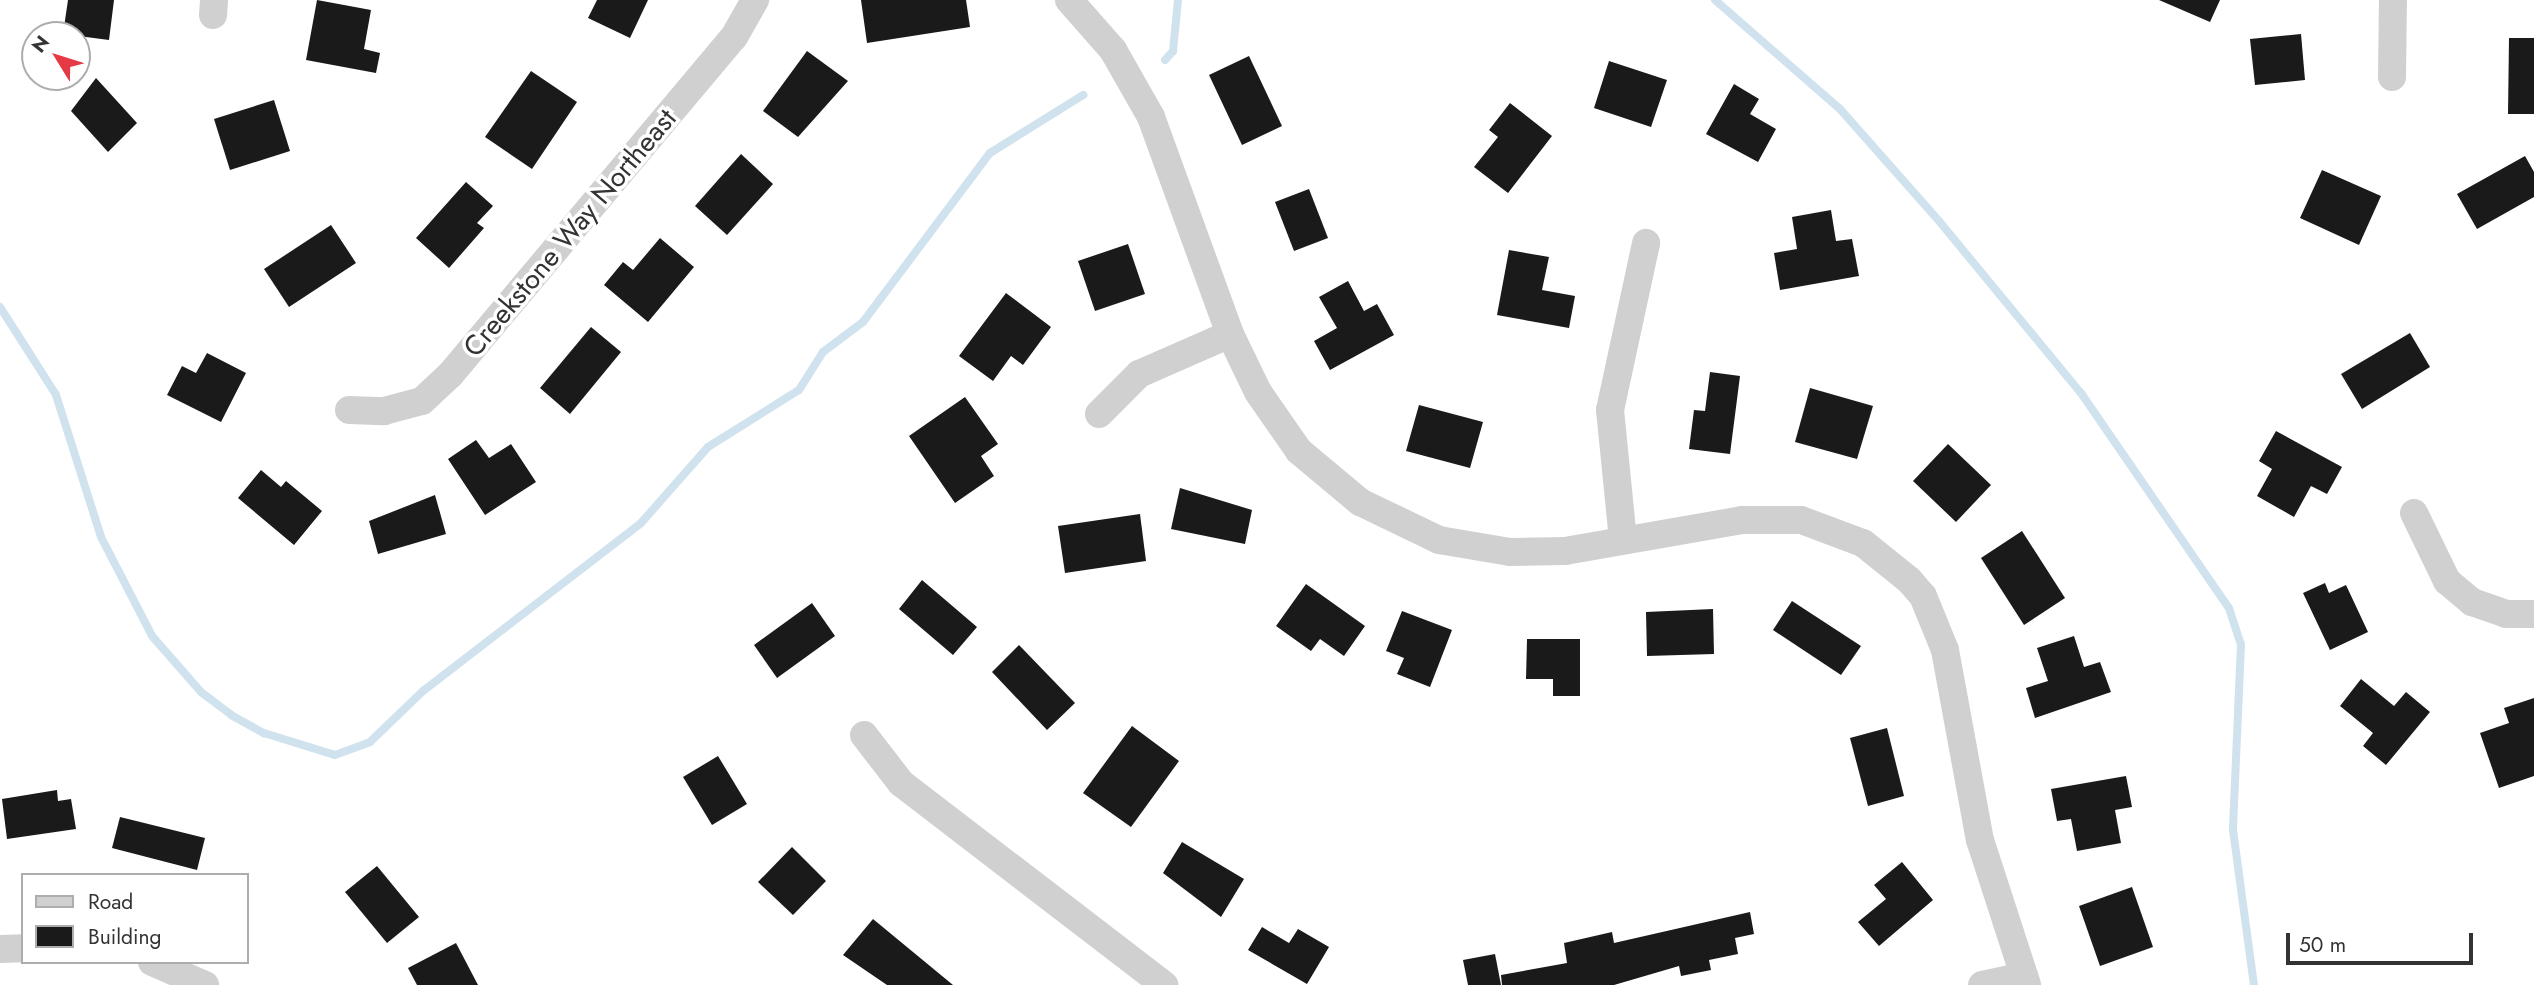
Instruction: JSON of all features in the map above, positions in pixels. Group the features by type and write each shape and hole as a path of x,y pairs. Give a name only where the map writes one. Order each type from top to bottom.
{"street":[{"name":"Creekstone Way Northeast","path":"349,410 384,411 422,401 450,375 734,37 755,0"},
{"path":"1069,0 1113,50 1151,117 1230,334 1258,392 1299,451 1386,518 1439,540 1510,552 1623,540 1742,520 1801,520 1863,543 1909,580 1923,596 1945,650 1969,797 2025,981 1982,985"},
{"path":"2392,77 2393,0"},
{"path":"1623,540 1610,410 1646,243"},
{"path":"1099,414 1139,374 1230,334"},
{"path":"2414,513 2447,581 2472,603 2506,614 2534,614"},
{"path":"864,735 901,783 1164,985"},
{"path":"0,949 21,948"},
{"path":"157,964 205,985"}],"building":[{"path":"68,0 114,0 109,40 91,38 91,21 65,21"},
{"path":"317,0 371,10 364,49 380,53 376,73 306,60"},
{"path":"597,0 648,0 630,38 588,18"},
{"path":"861,0 966,0 970,27 867,43"},
{"path":"2159,0 2220,0 2210,22"},
{"path":"2301,34 2305,80 2255,85 2250,39"},
{"path":"2509,38 2534,38 2534,114 2508,114"},
{"path":"807,51 848,81 798,137 763,111"},
{"path":"1249,56 1282,126 1242,145 1209,75"},
{"path":"1609,61 1667,80 1651,127 1594,108"},
{"path":"531,71 577,102 532,169 485,137"},
{"path":"96,78 137,123 108,152 71,111 86,91 91,91 91,85"},
{"path":"1734,84 1759,99 1750,114 1776,129 1758,162 1706,134"},
{"path":"274,100 290,151 230,170 214,119"},
{"path":"1510,103 1552,136 1508,193 1474,167 1498,137 1489,130"},
{"path":"741,154 773,184 727,235 695,206"},
{"path":"2525,156 2534,172 2534,197 2477,229 2457,194"},
{"path":"2322,170 2381,196 2359,245 2300,218"},
{"path":"466,182 493,206 477,223 484,228 449,268 416,238"},
{"path":"1309,189 1328,238 1294,251 1275,202"},
{"path":"1831,210 1836,241 1852,239 1859,276 1780,290 1774,253 1797,249 1792,217"},
{"path":"331,225 356,263 289,307 264,269"},
{"path":"660,238 694,267 648,322 604,285 623,262 633,270"},
{"path":"1128,244 1145,294 1095,311 1078,261"},
{"path":"1509,250 1549,257 1542,290 1575,296 1569,328 1497,315"},
{"path":"1348,281 1364,311 1377,304 1394,335 1330,370 1314,341 1337,328 1319,297"},
{"path":"1006,293 1051,327 1023,365 1011,356 993,381 959,356"},
{"path":"591,327 621,352 570,414 540,388"},
{"path":"2410,333 2430,367 2362,409 2341,374"},
{"path":"207,353 246,373 221,422 167,395 182,366 196,373"},
{"path":"1710,372 1740,376 1730,454 1689,449 1694,410 1705,411"},
{"path":"1810,388 1873,406 1857,459 1795,442"},
{"path":"965,397 998,444 981,456 994,476 955,503 909,436"},
{"path":"1419,405 1483,422 1470,468 1406,451"},
{"path":"2276,431 2342,467 2327,494 2311,486 2294,517 2257,496 2272,469 2259,461"},
{"path":"476,440 489,458 511,444 536,482 485,515 448,459"},
{"path":"1948,444 1991,485 1956,522 1913,481"},
{"path":"261,470 281,487 286,481 322,511 294,545 238,498"},
{"path":"1180,488 1252,510 1245,544 1171,529"},
{"path":"435,495 446,534 378,554 369,521"},
{"path":"1140,514 1146,561 1065,573 1058,526"},
{"path":"2022,531 2065,598 2024,625 1981,558"},
{"path":"922,580 977,627 953,655 899,609"},
{"path":"2325,583 2329,593 2346,585 2368,632 2330,650 2303,593"},
{"path":"1306,584 1365,626 1344,656 1320,639 1311,651 1276,626"},
{"path":"1792,601 1861,646 1841,675 1773,630"},
{"path":"812,603 835,636 777,678 754,645"},
{"path":"1713,609 1714,654 1647,656 1646,612"},
{"path":"1402,611 1452,630 1430,687 1397,674 1404,658 1386,651"},
{"path":"2074,636 2084,667 2100,662 2111,692 2035,718 2026,688 2048,681 2037,648"},
{"path":"1527,639 1580,639 1580,696 1553,696 1553,679 1526,679"},
{"path":"1019,645 1075,703 1047,730 992,672"},
{"path":"2361,679 2394,706 2406,692 2430,712 2386,765 2363,746 2373,733 2340,706"},
{"path":"2534,698 2534,776 2499,788 2480,733 2509,723 2504,708"},
{"path":"1132,726 1179,761 1131,827 1083,793"},
{"path":"1887,728 1904,796 1868,806 1850,738"},
{"path":"718,756 747,804 712,825 683,777"},
{"path":"2126,776 2132,807 2115,810 2121,843 2077,851 2071,819 2057,821 2051,789"},
{"path":"57,790 58,801 71,799 76,829 7,839 2,799"},
{"path":"120,817 205,838 197,870 112,848"},
{"path":"1182,842 1244,879 1221,917 1163,873"},
{"path":"792,847 826,881 793,915 758,882"},
{"path":"1902,862 1933,900 1879,946 1858,922 1886,899 1874,885"},
{"path":"377,866 419,917 387,943 345,892"},
{"path":"2132,887 2153,947 2100,966 2079,906"},
{"path":"1750,912 1754,934 1735,938 1738,954 1709,960 1711,970 1681,976 1679,966 1614,985 1502,985 1501,975 1567,963 1564,943 1612,932 1614,943"},
{"path":"873,919 953,985 887,985 843,955"},
{"path":"1262,927 1289,943 1298,929 1329,947 1307,984 1248,950"},
{"path":"456,943 478,985 417,985 408,968"},
{"path":"1495,954 1501,985 1468,985 1463,960"}],"waterway":[{"path":"1165,60 1173,51 1178,0"},
{"path":"1715,0 1840,109 1939,221 2081,393 2229,608 2241,644 2233,830 2254,985"},
{"path":"0,307 56,395 101,537 152,636 201,692 231,715 264,733 335,755 370,742 423,691 641,523 708,447 799,390 823,352 863,322 990,153 1083,95"}]}
